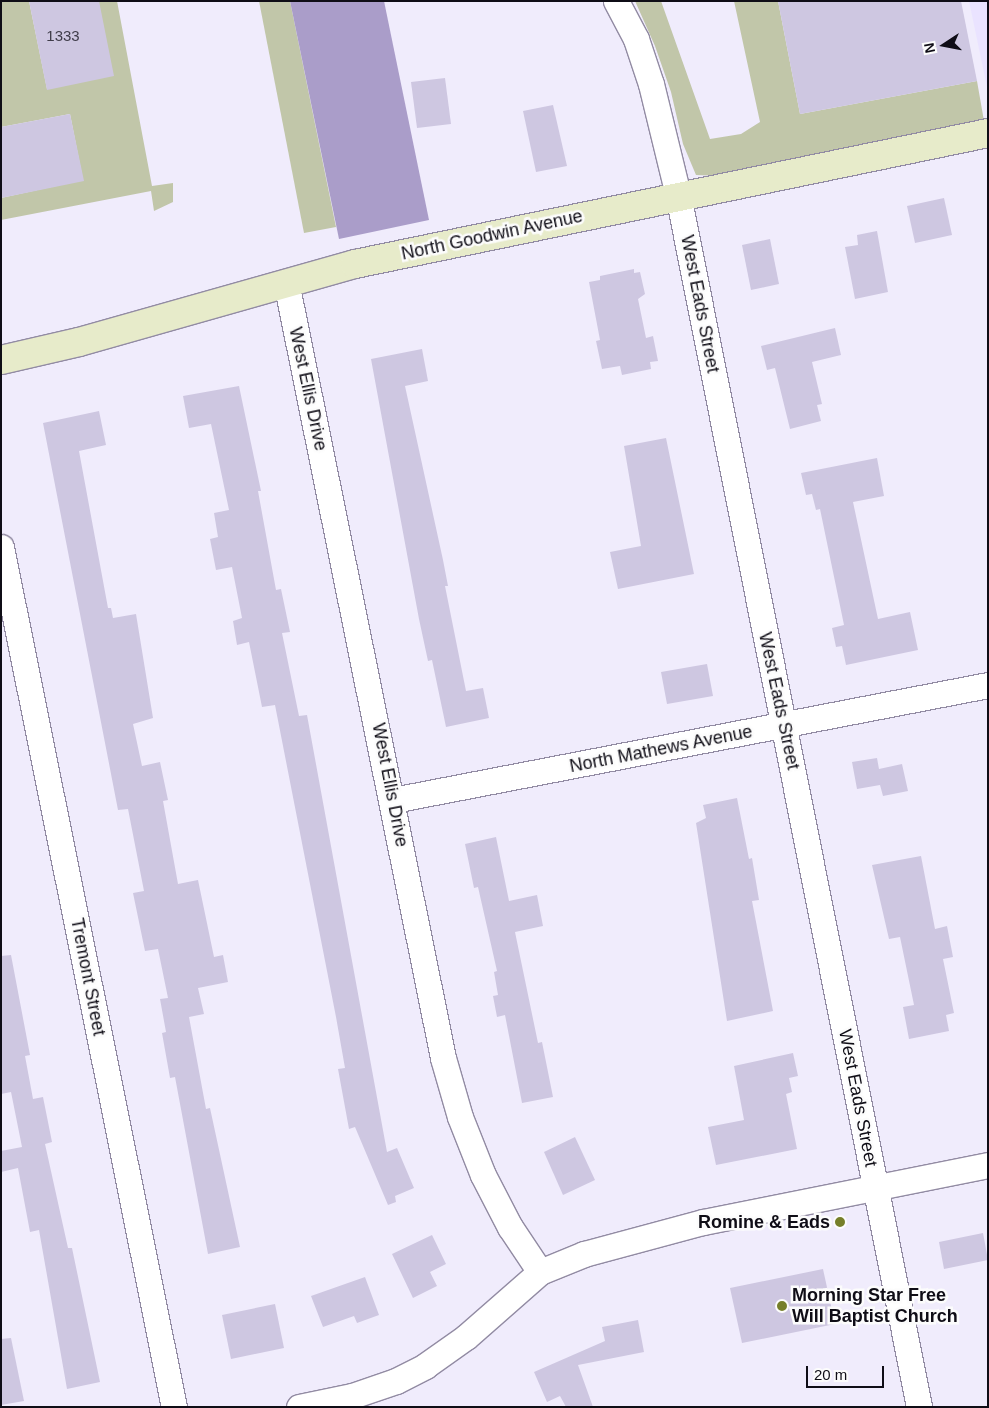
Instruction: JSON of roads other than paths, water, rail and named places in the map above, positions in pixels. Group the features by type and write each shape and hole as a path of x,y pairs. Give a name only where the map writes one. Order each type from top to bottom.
{"street":[{"name":"West Eads Street","path":"616,1 636,39 651,84 678,195 919,1407"},
{"name":"North Goodwin Avenue","path":"1,360 79,342 355,264 678,195 988,133"},
{"name":"West Ellis Drive","path":"286,282 393,800 443,1058 460,1117 483,1175 510,1227 540,1272"},
{"name":"Tremont Street","path":"1,547 174,1407"},
{"name":"North Mathews Avenue","path":"393,800 988,685"},
{"path":"299,1407 352,1396 396,1381 425,1366 466,1337 540,1272 584,1254 703,1222 988,1165"}],"place":[{"name":"Romine & Eads","path":"840,1222"},
{"name":"Morning Star Free Will Baptist Church","path":"782,1306"}]}
